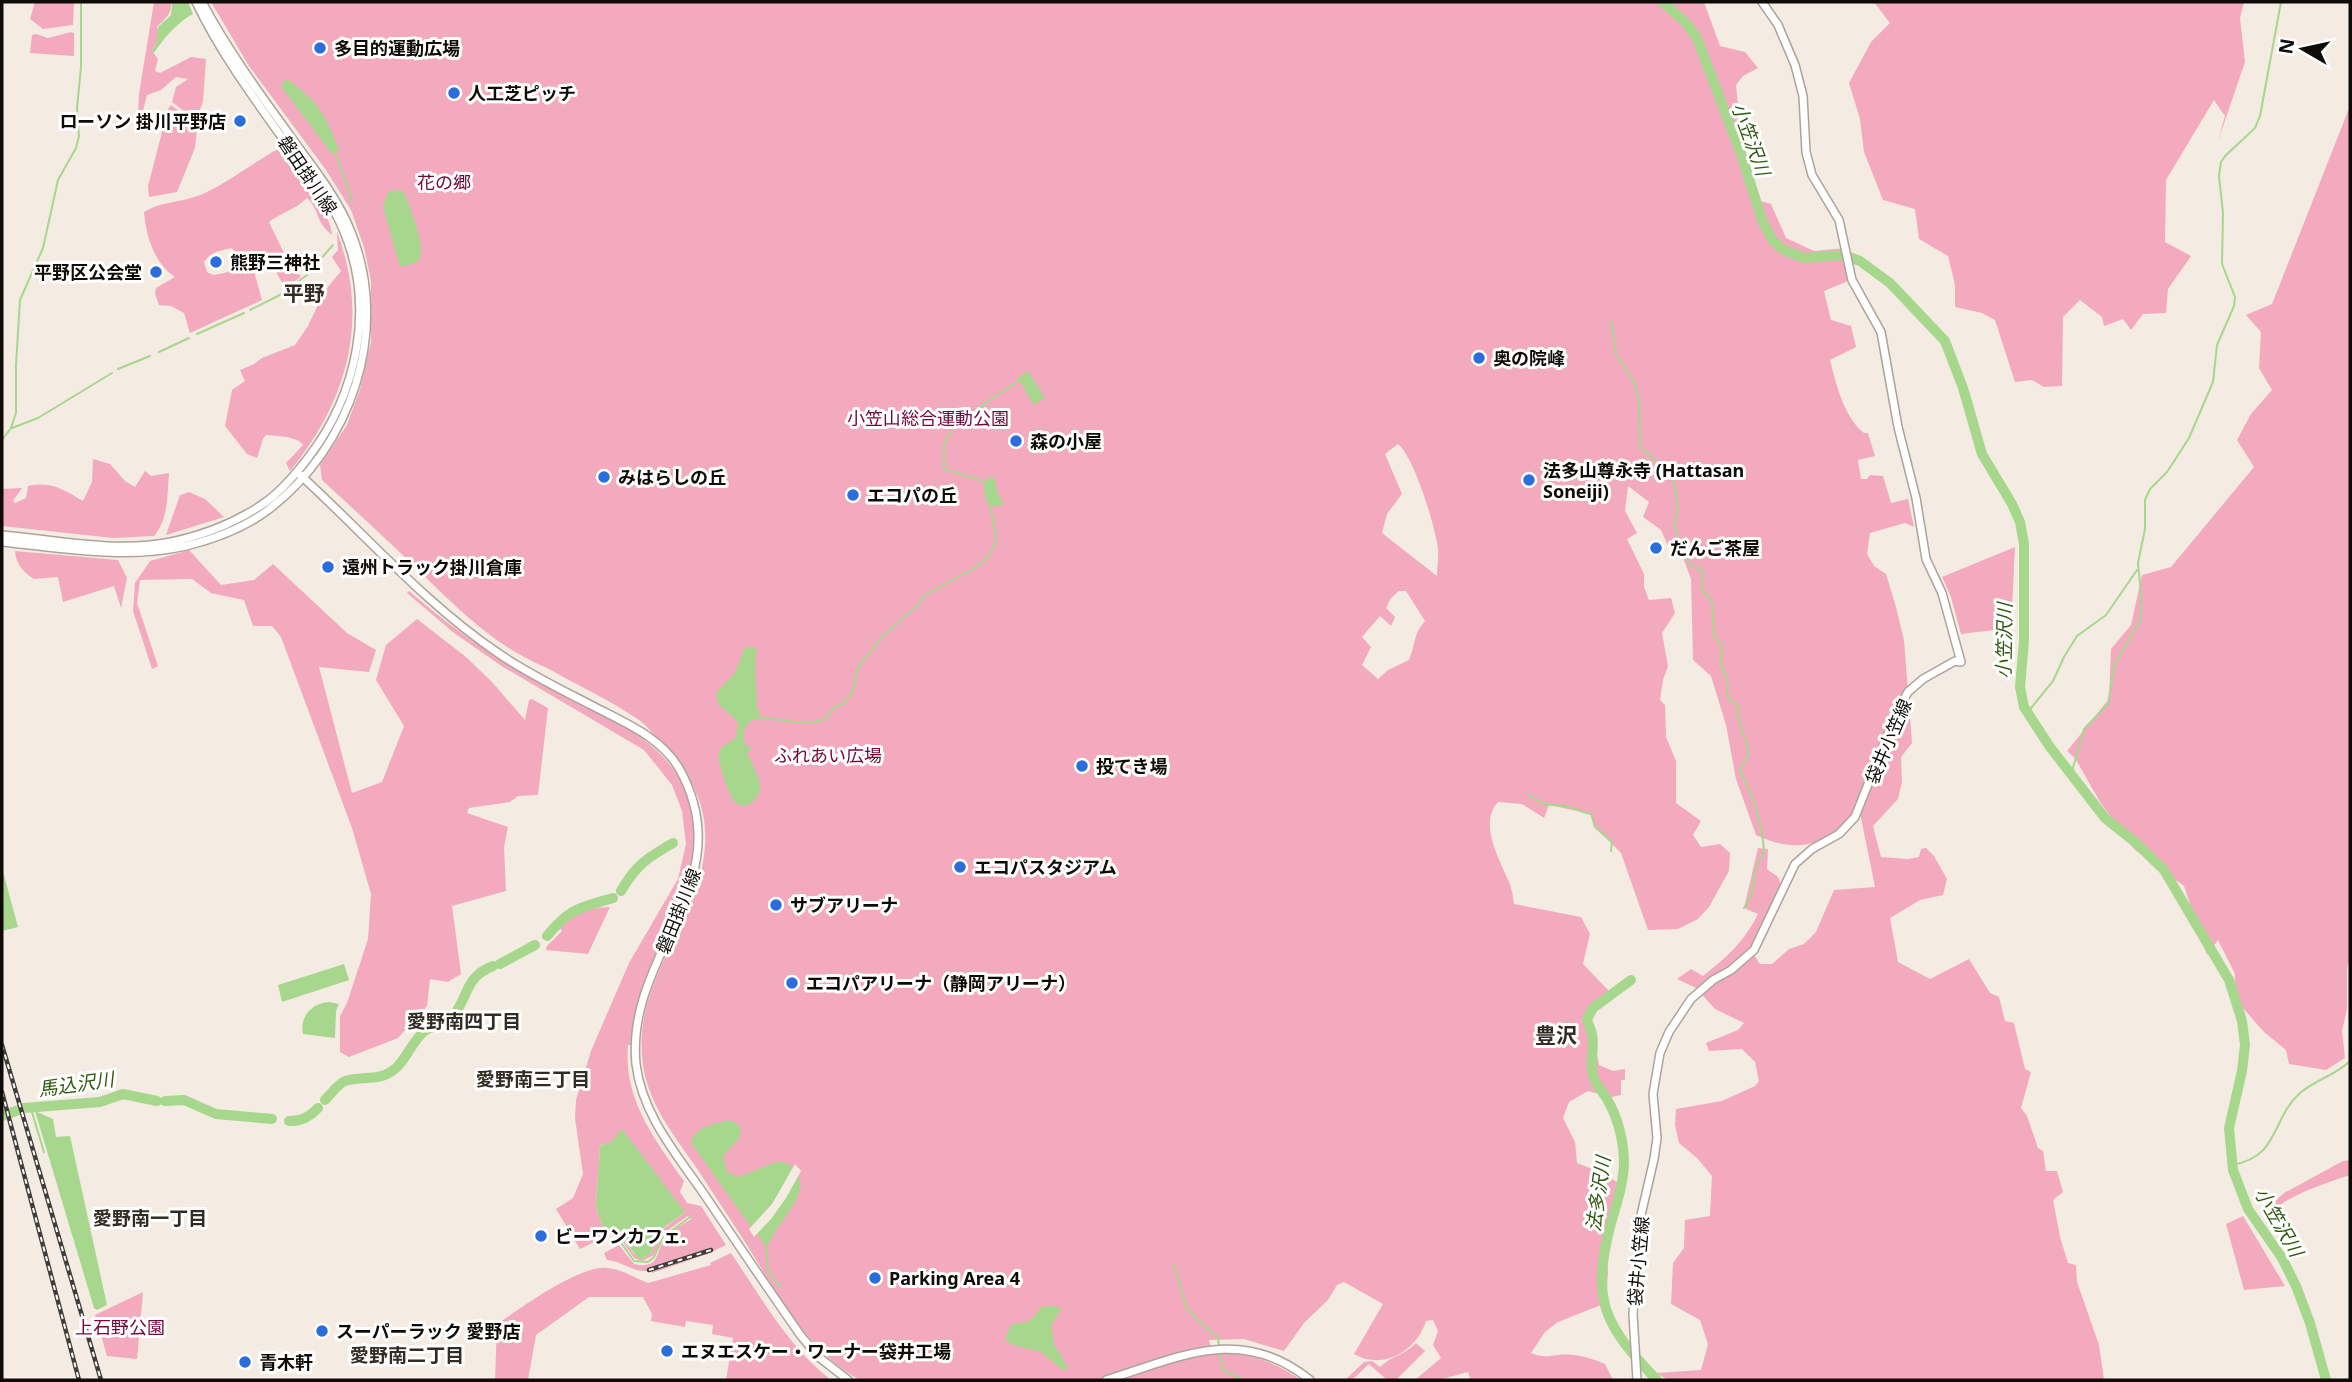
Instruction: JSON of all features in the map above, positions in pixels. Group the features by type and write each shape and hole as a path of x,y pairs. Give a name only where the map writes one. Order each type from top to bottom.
{"main road":[{"name":"磐田掛川線","path":"196,2 234,69 325,194 342,226 354,263 359,318 354,368 337,414 300,475"},
{"name":"磐田掛川線","path":"202,2 242,68 333,196 351,230 362,266 366,335 358,377 337,432 317,462 300,475"},
{"name":"袋井小笠線","path":"1637,1380 1633,1314 1641,1215 1656,1149 1654,1087 1660,1053 1691,999 1754,950 1796,864 1812,849 1839,834 1853,821 1896,714 1908,692 1923,679 1955,661 1961,662 1942,593 1924,552 1916,498 1898,426 1881,332 1857,290 1839,220 1812,174 1806,152 1803,96 1795,65 1778,25 1762,2"},
{"name":"磐田掛川線","path":"300,475 419,589 497,653 639,730 664,750 678,767 695,804 700,835 699,855 693,880 642,996 635,1034 636,1064 641,1089 659,1128 801,1336 820,1358 848,1380"},
{"path":"2,542 143,549 215,530 283,493 300,475"},
{"path":"2,535 50,543"},
{"path":"1107,1380 1202,1350 1224,1348 1275,1358 1310,1380"}],"green space":[{"path":"35,2 74,2 73,25 43,29 30,19"},
{"path":"154,2 171,2 169,13 157,27 160,36 152,51 158,59 155,71 160,73 191,57 206,59 203,101 198,116 185,112 172,102 176,87 188,79 176,77 161,90 147,95 137,135 139,94"},
{"name":"小笠山総合運動公園","path":"211,2 1704,2 1720,46 1745,52 1758,68 1743,76 1736,85 1741,137 1761,201 1771,204 1786,238 1814,251 1846,248 1853,271 1846,282 1824,291 1831,320 1851,326 1856,347 1830,360 1846,409 1857,426 1864,433 1868,433 1875,456 1858,460 1861,479 1867,479 1870,475 1883,476 1891,503 1908,499 1914,527 1905,523 1870,533 1867,554 1874,566 1886,574 1904,640 1912,743 1901,757 1902,782 1898,799 1873,826 1881,857 1919,857 1921,849 1926,848 1934,856 1947,879 1943,895 1920,900 1890,918 1898,962 1930,979 1969,959 1990,993 1999,997 2005,1021 2014,1023 2025,1069 2031,1072 2021,1108 2027,1116 2038,1148 2043,1151 2046,1171 2057,1171 2063,1192 2053,1200 2060,1237 2068,1263 2076,1265 2077,1282 2099,1345 2104,1380 1668,1380 1656,1373 1701,1370 1708,1344 1700,1320 1671,1304 1673,1263 1684,1248 1685,1220 1710,1216 1712,1176 1697,1158 1679,1143 1675,1125 1676,1109 1722,1101 1755,1086 1759,1081 1755,1062 1742,1049 1709,1051 1706,1043 1738,1030 1744,1023 1715,1009 1696,988 1677,979 1691,969 1703,976 1734,948 1753,924 1758,914 1744,908 1758,848 1768,849 1767,869 1778,877 1781,884 1754,955 1760,964 1772,964 1789,949 1804,944 1816,932 1834,890 1875,887 1860,813 1854,811 1833,833 1810,844 1785,844 1756,835 1736,779 1726,725 1711,676 1693,660 1691,579 1681,552 1669,548 1661,530 1643,517 1649,502 1628,486 1625,511 1637,533 1627,539 1644,574 1644,587 1649,600 1671,598 1675,613 1662,633 1668,666 1660,700 1665,705 1666,737 1676,761 1676,803 1701,821 1693,835 1701,847 1720,844 1730,853 1729,871 1709,907 1698,919 1678,929 1648,930 1621,853 1595,827 1591,814 1549,805 1544,818 1522,804 1498,802 1490,821 1496,853 1510,885 1514,904 1581,917 1590,934 1583,964 1609,991 1589,1010 1599,1065 1613,1071 1625,1069 1625,1080 1621,1080 1621,1095 1611,1097 1588,1091 1569,1102 1563,1118 1575,1142 1577,1163 1605,1174 1618,1183 1605,1239 1608,1272 1606,1303 1558,1322 1545,1332 1531,1353 1539,1356 1571,1355 1594,1360 1605,1364 1613,1380 1466,1380 1470,1378 1468,1372 1438,1380 1415,1380 1441,1358 1433,1345 1438,1331 1433,1320 1426,1321 1415,1341 1397,1355 1387,1359 1365,1359 1354,1354 1383,1304 1344,1282 1337,1285 1328,1300 1304,1323 1284,1351 1244,1339 1209,1340 1212,1352 1259,1358 1301,1380 860,1380 841,1368 808,1336 780,1298 663,1118 644,1073 643,1024 650,994 688,909 703,862 705,824 696,792 678,763 643,723 605,699 527,659 490,635 322,480 320,465 347,425 360,389 371,342 371,281 364,247 351,210 326,170 249,66","holes":["1398,444 1411,463 1428,508 1438,548 1437,576 1382,533 1387,514 1402,494 1385,454","1399,591 1406,591 1425,621 1409,660 1388,670 1378,679 1362,665 1371,647 1362,637 1380,616 1391,626 1395,617 1386,608 1391,598"]},
{"path":"1874,2 2244,2 2240,18 2245,62 2218,141 2225,116 2214,100 2166,180 2165,242 2191,256 2168,289 2166,313 2143,314 2131,330 2123,319 2104,326 2102,317 2080,300 2063,317 2062,386 2044,387 2032,380 2015,382 1995,320 1982,313 1955,307 1955,285 1948,256 1919,239 1915,209 1883,200 1864,152 1860,119 1849,83 1871,42 1890,23"},
{"path":"74,33 74,56 30,53 32,35 48,38"},
{"path":"171,105 184,115 198,119 195,148 177,192 149,197 148,186"},
{"path":"2350,106 2350,955 2347,969 2347,1009 2342,1031 2345,1058 2326,1070 2289,1064 2286,1050 2264,1032 2234,998 2235,974 2218,940 2207,955 2184,886 2134,849 2100,802 2075,758 2067,751 2109,699 2111,649 2131,625 2142,575 2171,567 2254,467 2237,440 2251,414 2272,390 2259,368 2261,332 2246,315 2272,304"},
{"path":"280,148 294,166 326,214 332,235 307,198 269,222 284,253 301,277 285,288 271,263 254,271 262,300 190,333 184,313 171,306 159,305 156,288 175,277 156,257 144,212 211,190","holes":["232,248 242,263 225,273 213,275 207,272 204,262 213,254"]},
{"path":"337,232 347,264 352,296 348,358 326,416 290,471 286,463 303,445 299,441 266,435 257,458 247,454 225,426 232,390 245,381 240,370 295,345 308,326 324,292 341,271 332,257 338,250"},
{"path":"93,459 110,464 125,481 135,487 145,471 151,476 169,473 165,514 154,536 113,538 2,526 2,489 22,488 13,501 15,503 26,498 28,486 36,485 57,488 83,501 92,482"},
{"path":"189,492 205,499 224,517 166,535 180,495"},
{"path":"2015,547 2011,628 1961,634 1951,597 1942,577"},
{"path":"189,550 221,585 254,580 273,564 347,633 376,650 369,672 319,667 352,793 382,782 404,726 376,680 386,645 417,619 466,657 525,720 529,700 548,708 538,795 518,796 510,802 469,808 467,813 508,827 504,847 506,891 452,906 461,974 448,982 430,979 427,1006 398,1038 349,1057 340,1052 340,1016 347,1003 368,939 371,894 352,828 281,637 272,626 253,626 244,600 211,593 192,579 140,580 137,603 158,666 152,669 133,611 135,583 150,561"},
{"path":"15,551 118,560 127,578 121,608 114,586 63,602 58,577 34,579 21,567"},
{"path":"409,591 452,626 498,658 627,728 653,747 674,770 688,797 694,832 691,875 642,996 632,1045 628,1045 628,1065 636,1101 643,1118 684,1181 680,1192 687,1203 701,1206 726,1245 707,1254 652,1273 651,1270 640,1271 607,1260 604,1253 619,1245 634,1264 648,1265 655,1259 666,1237 691,1219 688,1216 664,1233 654,1255 642,1261 634,1258 623,1242 642,1259 651,1253 658,1233 685,1212 611,1142 600,1146 596,1206 602,1225 615,1232 580,1249 556,1209 573,1198 583,1174 575,1118 576,1100 591,1051 629,963 678,879 686,844 682,811 672,785 644,750 500,665 454,633 407,593"},
{"path":"610,907 588,954 546,950 562,931 560,928 576,914"},
{"path":"2350,1160 2350,1175 2297,1195 2270,1213 2268,1208 2284,1193 2343,1161"},
{"path":"2243,1216 2285,1286 2244,1290 2226,1224"},
{"path":"731,1253 788,1337 831,1380 726,1380 733,1338 712,1334 713,1325 686,1321 685,1327 651,1321 652,1314 643,1297 589,1297 536,1335 528,1380 495,1380 497,1324 566,1280 581,1273 607,1268 648,1283 711,1265 710,1263"},
{"name":"上石野公園","path":"143,1292 137,1359 107,1356 95,1315"},
{"path":"1416,1343 1425,1351 1396,1380 1387,1380 1369,1364 1352,1380 1345,1380 1364,1362 1372,1361 1380,1367"}],"shaded area":[{"path":"172,2 188,2 193,14 171,31 154,53 152,51 157,42 158,27 171,15"},
{"path":"287,79 320,110 339,150 332,154 280,85"},
{"path":"402,191 406,196 418,230 421,249 417,262 400,267 383,207 388,192"},
{"path":"1028,371 1045,398 1034,405 1018,378"},
{"path":"988,477 995,478 997,492 1003,501 1001,506 989,506 987,502 984,487"},
{"path":"757,648 757,709 760,711 759,719 750,722 745,728 744,740 745,745 753,748 747,752 758,776 760,788 753,801 741,806 730,794 718,755 722,747 736,738 738,722 718,704 716,693 735,673 744,649"},
{"path":"2,868 18,927 2,931"},
{"path":"344,964 349,980 282,1002 278,985"},
{"path":"329,1002 339,1004 336,1011 335,1038 303,1034 303,1022 308,1012 317,1005"},
{"path":"35,1111 53,1119 56,1137 70,1136 107,1305 97,1310 94,1308"},
{"path":"729,1120 738,1124 741,1131 738,1140 723,1156 727,1172 739,1177 781,1162 789,1164 800,1179 797,1198 769,1244 762,1244 762,1239 691,1143 701,1129"},
{"path":"622,1129 685,1212 658,1232 651,1253 642,1259 638,1258 623,1239 602,1225 596,1206 600,1146 611,1142"},
{"path":"1041,1307 1062,1308 1051,1325 1054,1344 1068,1368 1064,1371 1041,1352 1010,1344 1005,1338 1012,1324 1030,1320"}],"pier":[{"path":"795,1164 801,1171 786,1198 754,1237 749,1229 772,1204"}],"waterway":[{"path":"2,440 11,428 16,413 20,300 43,248 58,180 76,148 79,136 77,108 81,67 81,2"},
{"name":"小笠沢川","path":"1663,2 1686,23 1697,38 1741,154 1762,220 1773,241 1784,250 1804,258 1844,255 1860,261 1890,283 1945,341 1963,388 1982,454 2020,522 2024,544 2024,641 2020,687 2024,707 2050,747 2105,818 2164,870 2229,980 2242,1021 2245,1045 2229,1128 2233,1170 2248,1209 2282,1258 2296,1286 2326,1380"},
{"path":"2071,775 2084,729 2108,704 2114,666 2140,620 2142,604 2138,563 2145,529 2145,500 2150,489 2167,472 2189,438 2213,382 2217,345 2234,306 2235,297 2222,264 2223,213 2219,176 2221,162 2255,128 2260,116 2281,2"},
{"path":"335,152 352,200 350,201"},
{"path":"310,271 333,245"},
{"path":"250,310 278,296 307,275"},
{"path":"197,334 244,313"},
{"path":"1611,322 1616,354 1635,384 1639,404 1640,447 1668,472 1674,483 1678,508 1674,525 1690,565 1703,571 1702,590 1712,601 1714,636 1722,645 1721,665 1728,682 1727,696 1738,707 1738,719 1747,745 1747,757 1740,771 1756,811 1764,853 1756,868 1751,895 1744,908"},
{"path":"159,352 189,338"},
{"path":"118,369 150,356"},
{"path":"12,428 38,418 112,373"},
{"path":"975,410 1020,380"},
{"path":"958,419 944,444 944,469 980,480 986,485"},
{"path":"759,717 795,722 826,719 832,709 842,704 852,693 858,667 885,634 918,605 924,596 987,558 995,544 996,536 990,504"},
{"path":"2027,713 2053,681 2077,636 2106,615 2137,570"},
{"path":"1528,794 1544,804 1570,807 1591,814 1595,827 1612,842 1611,851"},
{"name":"馬込沢川","path":"621,891 643,863 673,843"},
{"name":"馬込沢川","path":"547,936 569,914 613,898"},
{"name":"馬込沢川","path":"500,964 535,945"},
{"name":"馬込沢川","path":"325,1100 345,1081 390,1073 404,1059 421,1034 454,1015 472,981 493,966"},
{"name":"法多沢川","path":"1631,980 1593,1008 1587,1019 1593,1039 1593,1076 1617,1121 1624,1160 1618,1200 1605,1250 1603,1292 1613,1326 1624,1343 1657,1380"},
{"path":"2232,1165 2248,1161 2259,1154 2267,1146 2284,1114 2300,1093 2350,1061"},
{"name":"馬込沢川","path":"2,1116 24,1108 100,1102 123,1094 157,1101"},
{"name":"馬込沢川","path":"165,1101 184,1100 216,1114 272,1119"},
{"path":"24,1108 31,1109 44,1152"},
{"name":"馬込沢川","path":"289,1121 305,1118 318,1108"},
{"path":"622,1244 634,1261 648,1262 654,1257 663,1237 690,1217"},
{"path":"766,1244 768,1271 779,1286 781,1285"},
{"path":"1174,1265 1187,1309 1218,1336 1219,1349"},
{"path":"1220,1354 1223,1370 1242,1380"}],"railway":[{"path":"2,1045 101,1380"},
{"path":"2,1092 79,1380"},
{"path":"649,1270 711,1250"}],"place":[{"name":"多目的運動広場","path":"320,48"},
{"name":"人工芝ピッチ","path":"454,93"},
{"name":"ローソン 掛川平野店","path":"240,121"},
{"name":"熊野三神社","path":"216,262"},
{"name":"平野区公会堂","path":"156,272"},
{"name":"奥の院峰","path":"1479,358"},
{"name":"森の小屋","path":"1016,441"},
{"name":"みはらしの丘","path":"604,477"},
{"name":"法多山尊永寺 (Hattasan Soneiji)","path":"1529,480"},
{"name":"エコパの丘","path":"853,495"},
{"name":"だんご茶屋","path":"1656,548"},
{"name":"遠州トラック掛川倉庫","path":"328,567"},
{"name":"投てき場","path":"1082,766"},
{"name":"エコパスタジアム","path":"960,867"},
{"name":"サブアリーナ","path":"776,905"},
{"name":"エコパアリーナ（静岡アリーナ）","path":"792,983"},
{"name":"ビーワンカフェ.","path":"541,1236"},
{"name":"Parking Area 4","path":"875,1278"},
{"name":"スーパーラック 愛野店","path":"322,1331"},
{"name":"エヌエスケー・ワーナー袋井工場","path":"667,1351"},
{"name":"青木軒","path":"245,1362"}],"district":[{"name":"平野","path":"304,293"},
{"name":"愛野南四丁目","path":"464,1021"},
{"name":"豊沢","path":"1556,1035"},
{"name":"愛野南三丁目","path":"533,1079"},
{"name":"愛野南一丁目","path":"150,1218"},
{"name":"愛野南二丁目","path":"407,1355"}],"park label":[{"name":"花の郷","path":"444,182"},
{"name":"ふれあい広場","path":"828,755"}]}
